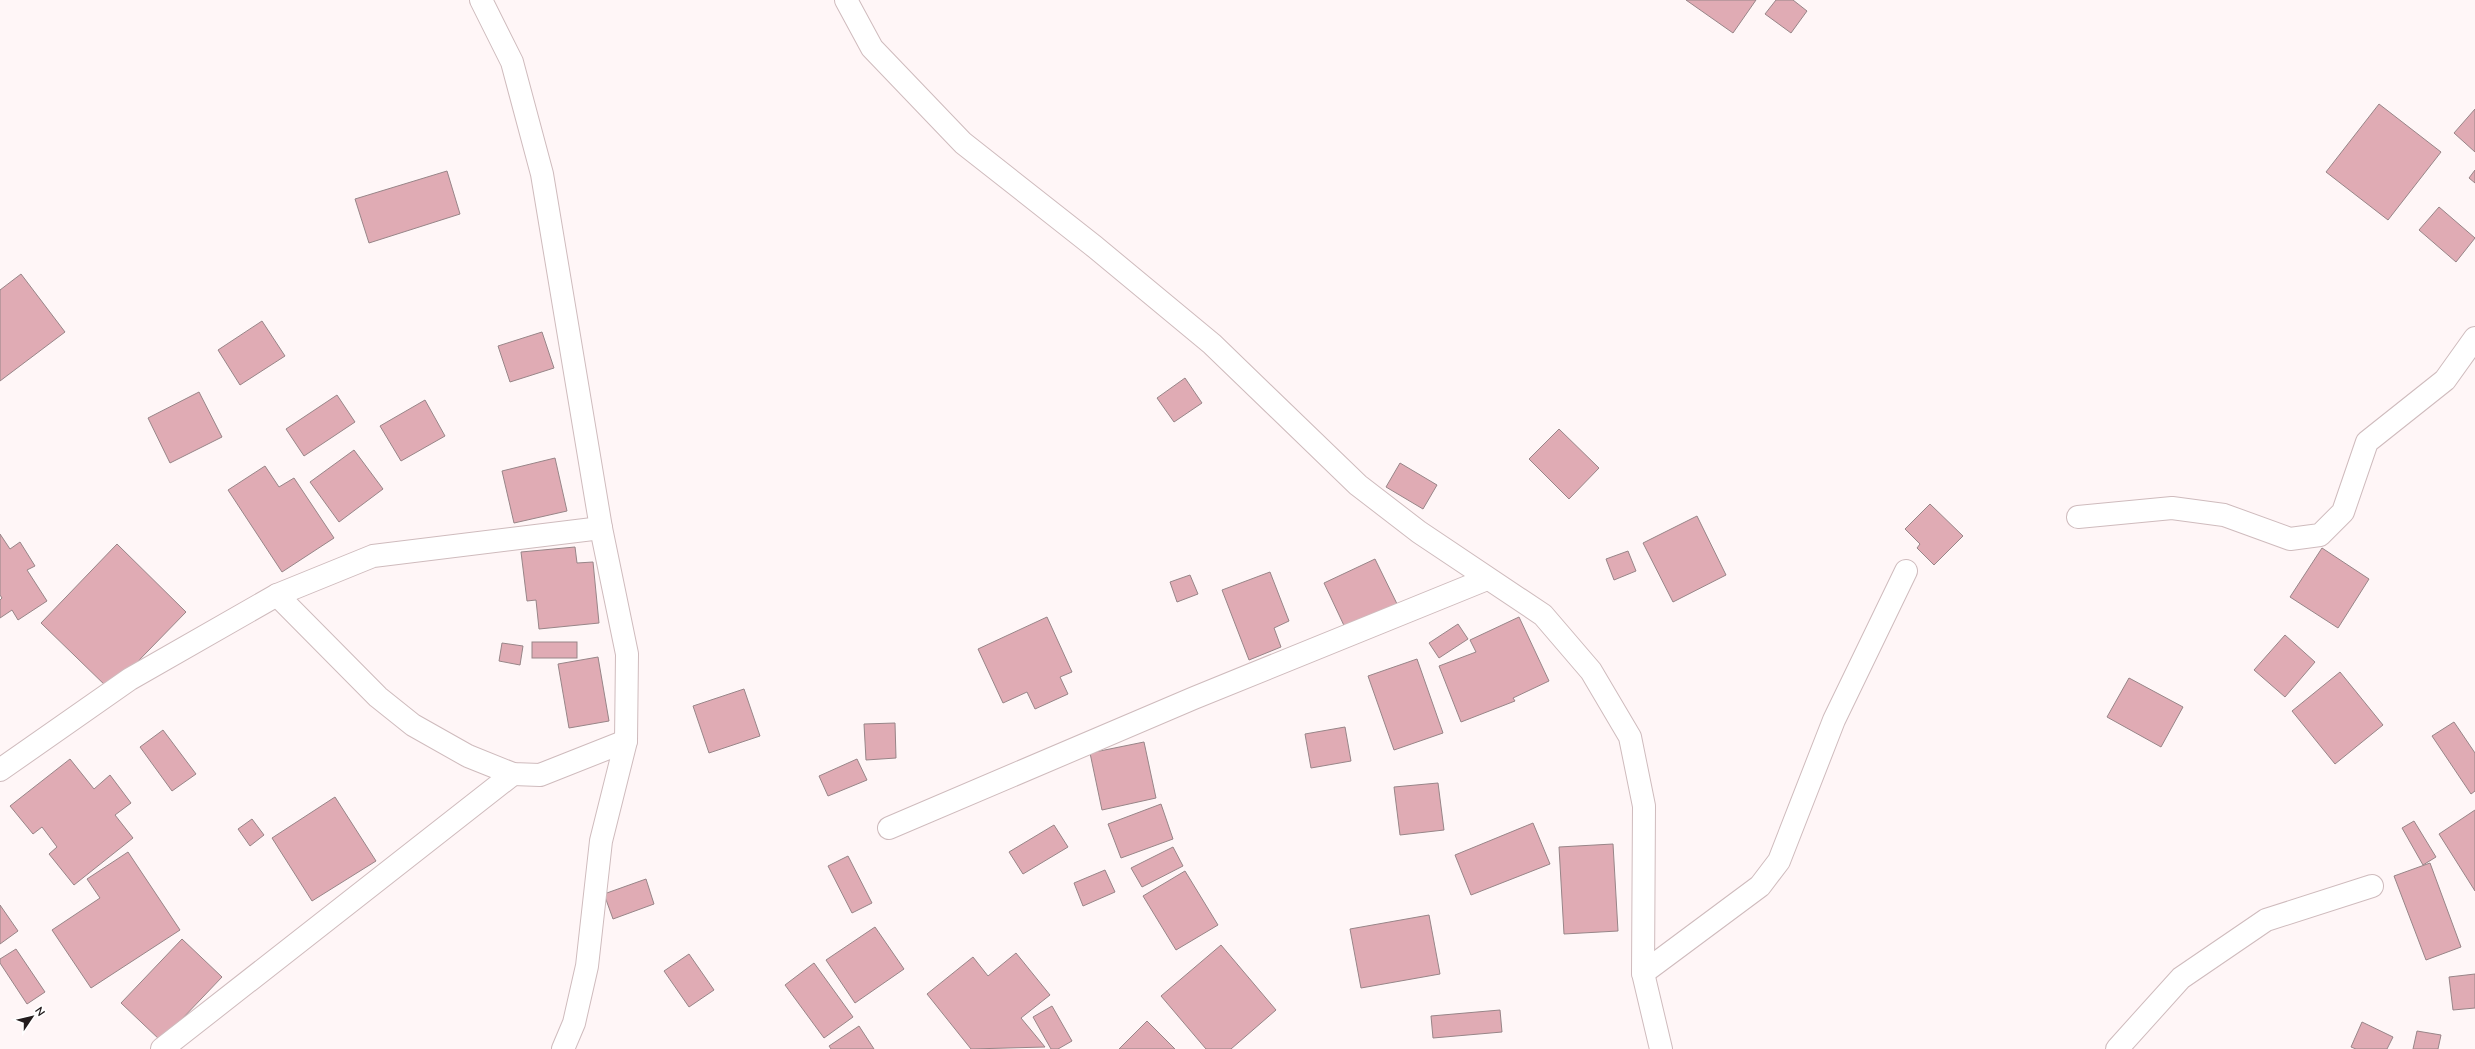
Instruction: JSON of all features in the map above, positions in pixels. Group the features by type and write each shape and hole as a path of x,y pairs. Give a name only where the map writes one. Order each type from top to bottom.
{"street":[{"path":"481,0 512,62 542,174 601,528 627,654 626,741 601,841 587,966 574,1023 563,1049"},
{"path":"846,0 872,48 962,143 1095,247 1212,344 1358,485 1419,532 1487,579 1543,615 1592,671 1630,738 1644,806 1643,973 1661,1049"},
{"path":"2078,516 2172,508 2224,515 2290,538 2320,535 2343,512 2367,442 2445,380 2475,338"},
{"path":"0,770 130,679 277,595 373,556 601,528"},
{"path":"1643,973 1760,886 1779,861 1834,720 1906,571"},
{"path":"889,828 1194,698 1487,579"},
{"path":"277,595 378,697 413,725 468,756 513,774 540,775 626,741"},
{"path":"162,1049 513,774"},
{"path":"2117,1049 2181,978 2266,920 2372,886"}],"building":[{"path":"1686,0 1756,0 1733,33"},
{"path":"1776,0 1793,0 1807,11 1791,33 1765,14"},
{"path":"2379,104 2441,152 2388,220 2326,172"},
{"path":"2475,109 2475,152 2454,133"},
{"path":"2475,170 2475,183 2469,178"},
{"path":"447,171 460,214 369,243 355,199"},
{"path":"2439,207 2475,238 2456,262 2419,230"},
{"path":"21,274 65,332 0,381 0,290"},
{"path":"262,321 285,356 240,385 218,350"},
{"path":"542,332 554,368 510,382 498,346"},
{"path":"1185,378 1202,403 1174,422 1157,398"},
{"path":"199,392 222,437 170,463 148,418"},
{"path":"337,395 355,422 304,456 286,429"},
{"path":"425,400 445,436 401,461 380,426"},
{"path":"1559,429 1599,468 1569,499 1529,459"},
{"path":"354,450 383,489 339,522 310,482"},
{"path":"555,458 567,511 514,523 502,471"},
{"path":"1400,463 1437,485 1423,509 1386,487"},
{"path":"265,466 279,487 294,478 334,538 282,572 228,490"},
{"path":"1930,504 1963,536 1934,565 1917,548 1920,544 1905,529"},
{"path":"1697,516 1726,575 1673,602 1643,543"},
{"path":"0,534 10,549 20,542 35,566 27,570 47,601 18,620 12,610 0,618 0,600 2,598 0,595"},
{"path":"117,544 186,612 110,690 41,623"},
{"path":"575,547 577,563 593,562 599,623 539,629 536,600 527,601 521,552"},
{"path":"2322,548 2369,579 2338,628 2290,597"},
{"path":"1628,551 1636,571 1614,580 1606,559"},
{"path":"1375,559 1400,610 1348,634 1324,583"},
{"path":"1270,572 1289,621 1274,628 1281,647 1249,660 1222,590"},
{"path":"1190,575 1198,594 1177,602 1170,582"},
{"path":"1047,617 1072,672 1060,677 1068,694 1035,709 1027,692 1003,703 978,649"},
{"path":"1519,617 1549,681 1513,698 1515,701 1461,722 1439,666 1476,652 1470,640"},
{"path":"1458,624 1468,639 1439,658 1429,643"},
{"path":"2285,635 2315,662 2285,697 2254,670"},
{"path":"532,642 577,642 577,658 532,658"},
{"path":"502,643 523,646 520,665 499,661"},
{"path":"598,657 609,721 569,728 558,664"},
{"path":"1417,659 1443,733 1394,750 1368,676"},
{"path":"2340,672 2383,725 2335,764 2292,711"},
{"path":"2129,678 2183,707 2161,747 2107,717"},
{"path":"744,689 760,736 709,753 693,706"},
{"path":"2454,722 2475,753 2475,791 2471,794 2432,736"},
{"path":"895,723 896,758 866,760 864,724"},
{"path":"1345,727 1351,761 1311,768 1305,734"},
{"path":"163,730 196,774 172,791 140,747"},
{"path":"1144,742 1156,798 1102,810 1090,753"},
{"path":"70,759 94,789 110,775 131,803 115,815 133,838 74,885 49,854 57,847 42,827 33,834 10,806"},
{"path":"857,759 867,780 828,796 819,776"},
{"path":"1438,783 1444,830 1400,835 1394,787"},
{"path":"335,797 376,861 312,901 272,838"},
{"path":"1161,804 1173,839 1121,858 1108,824"},
{"path":"2475,810 2475,891 2439,834"},
{"path":"252,819 264,835 250,846 238,829"},
{"path":"2414,821 2436,857 2423,865 2402,828"},
{"path":"1533,823 1550,864 1471,895 1455,855"},
{"path":"1054,825 1068,847 1023,874 1009,852"},
{"path":"1613,844 1618,931 1564,934 1559,847"},
{"path":"1173,847 1183,866 1142,887 1131,868"},
{"path":"128,852 180,930 91,988 52,930 100,898 87,879"},
{"path":"848,856 872,903 852,913 828,866"},
{"path":"2430,863 2461,947 2426,960 2394,876"},
{"path":"1105,870 1115,892 1083,906 1074,883"},
{"path":"1185,871 1218,925 1176,950 1143,896"},
{"path":"646,879 654,904 613,919 604,894"},
{"path":"0,905 18,931 0,944"},
{"path":"1429,915 1440,974 1361,988 1350,929"},
{"path":"875,927 904,969 855,1003 826,960"},
{"path":"182,939 222,977 161,1041 121,1003"},
{"path":"1221,945 1276,1010 1231,1049 1206,1049 1161,996"},
{"path":"16,949 45,992 27,1004 0,963 0,959"},
{"path":"1016,953 1050,995 1021,1018 1045,1047 971,1049 927,994 973,957 988,976"},
{"path":"689,954 714,990 689,1007 664,971"},
{"path":"814,963 853,1017 824,1038 785,985"},
{"path":"2475,974 2475,1008 2453,1010 2449,977"},
{"path":"1052,1006 1072,1041 1058,1049 1051,1049 1033,1017"},
{"path":"1500,1010 1502,1032 1433,1038 1431,1016"},
{"path":"1147,1021 1175,1049 1119,1049"},
{"path":"2362,1022 2393,1037 2387,1049 2356,1049 2351,1047"},
{"path":"859,1026 874,1049 831,1049 829,1046"},
{"path":"2417,1031 2441,1035 2438,1049 2413,1049"}]}
